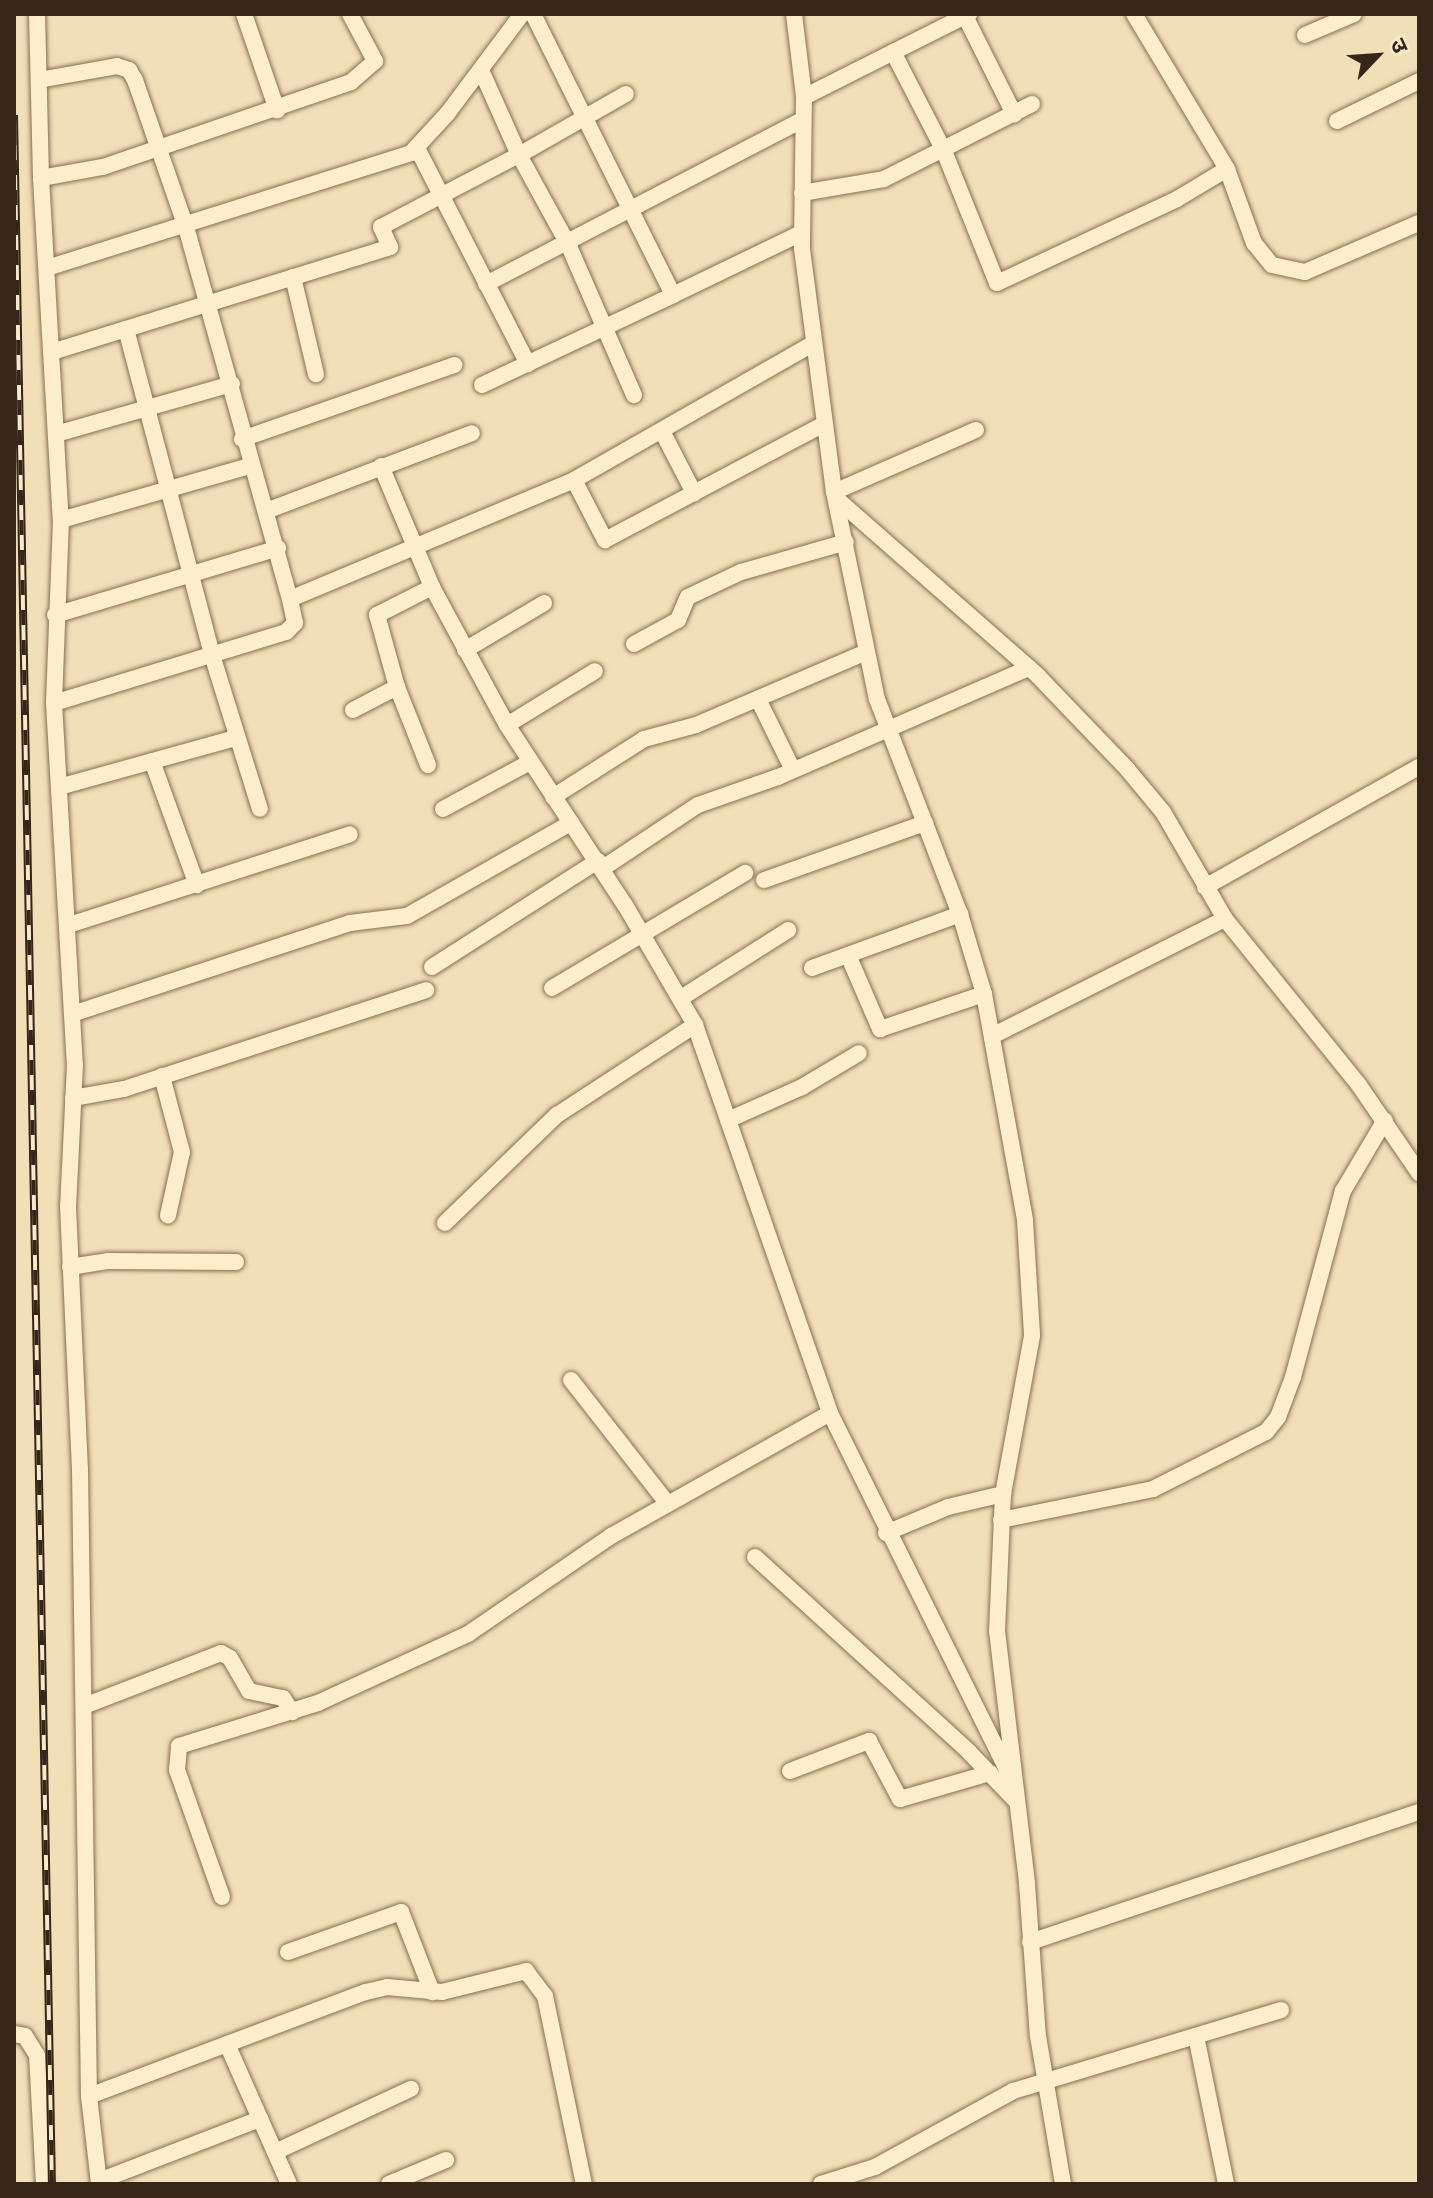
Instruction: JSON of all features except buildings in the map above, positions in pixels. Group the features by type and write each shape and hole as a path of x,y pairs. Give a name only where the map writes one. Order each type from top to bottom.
{"street":[{"path":"37,14 41,178 55,351 61,520 54,703 72,1014 70,1267 80,1470 89,2096 99,2182 260,2119"},
{"path":"244,14 277,110"},
{"path":"41,178 103,167 277,110 351,82 375,61 350,14"},
{"path":"47,268 186,227 417,148 522,14"},
{"path":"533,14 586,118 628,212 673,295"},
{"path":"794,14 804,97 801,233 811,345 836,496 866,652 888,729 960,914 984,994 994,1035 1032,1294 1027,1376 1003,1494 997,1631 1046,2081 1063,2184"},
{"path":"1134,14 1227,169 1254,243 1272,265 1287,272 1305,272 1419,223"},
{"path":"1305,35 1354,14"},
{"path":"804,97 967,15 1014,114"},
{"path":"893,52 944,151 993,277 1001,284 1227,169"},
{"path":"39,80 117,66 129,70 161,148 209,304 232,384 249,466 278,548 290,599 292,629 54,703"},
{"path":"481,70 519,155 565,239 634,395"},
{"path":"1337,121 1419,81"},
{"path":"55,351 390,247 381,227 519,155 626,94"},
{"path":"802,193 875,182 944,151 1032,104"},
{"path":"486,284 565,239 628,212 705,166 803,120"},
{"path":"417,148 528,364"},
{"path":"482,385 801,233"},
{"path":"293,277 316,374"},
{"path":"126,329 212,655 260,809"},
{"path":"290,599 574,480 663,433 811,345"},
{"path":"242,439 455,365"},
{"path":"56,434 232,384"},
{"path":"574,480 605,540 824,424"},
{"path":"836,496 976,430"},
{"path":"266,511 472,433"},
{"path":"663,433 694,493"},
{"path":"61,520 249,466"},
{"path":"381,466 432,587 507,725 643,933 695,1025 830,1413 886,1533 1014,1783"},
{"path":"836,496 1082,718 1163,812 1225,919 1385,1120 1419,1173"},
{"path":"634,644 678,620 688,597 727,578 766,561 846,542"},
{"path":"55,615 278,548"},
{"path":"428,765 397,687 377,615 432,587"},
{"path":"465,650 544,603"},
{"path":"553,797 644,739 758,699 866,652"},
{"path":"432,967 698,805 793,770 1029,668"},
{"path":"507,725 595,671"},
{"path":"353,710 397,687"},
{"path":"758,699 793,770"},
{"path":"59,787 236,738"},
{"path":"152,761 197,885"},
{"path":"443,809 530,762"},
{"path":"1205,887 1419,767"},
{"path":"72,1014 350,923 407,916 571,823"},
{"path":"764,880 925,823"},
{"path":"69,925 350,834"},
{"path":"552,988 745,873"},
{"path":"812,968 960,914"},
{"path":"994,1035 1225,919"},
{"path":"681,998 788,930"},
{"path":"848,955 880,1029 984,994"},
{"path":"73,1098 162,1076 426,990"},
{"path":"445,1223 557,1115 695,1025"},
{"path":"728,1120 802,1087 859,1053"},
{"path":"162,1076 182,1152 168,1215"},
{"path":"1001,1520 1153,1489 1266,1432 1278,1417 1293,1377 1343,1191 1385,1120"},
{"path":"70,1267 109,1261 236,1262"},
{"path":"571,1380 668,1504"},
{"path":"222,1897 177,1770 179,1746 292,1712 468,1634 611,1536 830,1413"},
{"path":"886,1533 948,1507 1003,1494"},
{"path":"755,1557 990,1773 1017,1802"},
{"path":"84,1706 221,1653 230,1658 249,1691 283,1698 292,1712"},
{"path":"790,1771 869,1741 900,1799 990,1773"},
{"path":"1030,1942 1419,1812"},
{"path":"288,1952 401,1912 432,1992"},
{"path":"89,2096 366,1992 387,1987 432,1992 517,1971 533,1975 552,2022 584,2184"},
{"path":"821,2184 875,2167 978,2108 1046,2081 1281,2010"},
{"path":"14,2034 25,2036 37,2055 44,2184"},
{"path":"1196,2036 1226,2184"},
{"path":"227,2044 289,2184"},
{"path":"275,2152 411,2089"},
{"path":"389,2184 446,2160"}],"railway":[{"path":"14,115 52,2184"}]}
